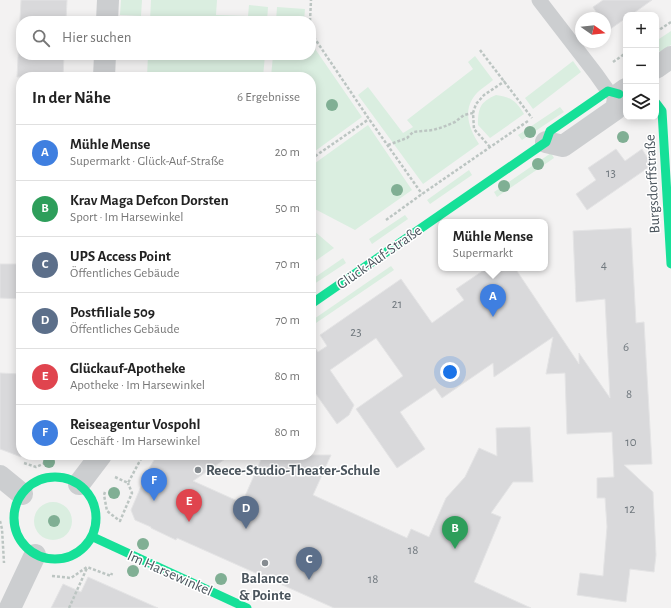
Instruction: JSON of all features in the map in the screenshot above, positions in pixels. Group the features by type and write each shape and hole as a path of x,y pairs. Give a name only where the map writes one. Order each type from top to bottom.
{"street":[{"path":"107,16 108,0"},
{"path":"659,66 671,57"},
{"path":"104,72 105,60"},
{"name":"Glück-Auf-Straße","path":"316,301 546,142 563,146 616,108 618,91"},
{"name":"Burgsdorffstraße","path":"659,108 662,112 671,264"},
{"path":"79,484 106,465"},
{"path":"0,476 22,494"},
{"path":"54,477 67,478 79,484 88,492 94,502 97,514 93,537 85,548 74,556 61,560 48,560 35,555 24,546 17,535 14,521 15,507 22,494 30,485 42,479 54,477"},
{"name":"Im Harsewinkel","path":"93,537 247,608"},
{"path":"10,608 35,555"}],"lane":[{"path":"539,0 596,74 618,91"}],"path":[{"path":"310,16 311,0"},
{"path":"659,30 671,22"},
{"path":"316,40 422,194 532,118 480,50"},
{"path":"490,147 474,129 473,113 476,104 484,95 505,81"},
{"path":"388,145 406,138 413,132 438,128 455,122 464,114 473,113"},
{"path":"316,156 369,119"},
{"path":"22,462 36,468 53,460"},
{"path":"128,483 140,460"},
{"path":"106,465 128,483 132,493 120,521 107,511 104,494 106,488"},
{"path":"0,521 2,529 4,565"},
{"path":"87,567 111,576"},
{"path":"49,581 52,576 71,578 87,567"},
{"path":"69,608 87,567"}],"green space":[{"path":"121,0 142,0 141,16 120,15"},
{"path":"151,0 217,0 216,15 248,16 150,16"},
{"path":"249,5 268,7 267,16 248,16"},
{"path":"277,7 305,9 304,16 276,16"},
{"path":"671,31 671,45 660,52 659,39"},
{"path":"316,50 362,117 316,150 316,72 271,72 273,60 316,60"},
{"path":"475,56 493,80 476,94 469,106 468,119 472,132 479,144 423,184 358,95 368,87 403,133 413,127 407,120 473,69 468,62"},
{"path":"148,60 265,60 263,72 147,72"},
{"path":"573,61 581,72 533,109 525,98"},
{"path":"496,95 513,100 524,114 490,138 478,125 479,110 486,100"},
{"path":"560,107 564,112 522,140 518,135"},
{"path":"368,125 412,190 355,230 316,210 316,162"},
{"path":"551,153 554,158 497,197 494,192"},
{"path":"469,170 472,175 430,204 427,200"},
{"path":"405,215 408,219 372,244 369,239"},
{"path":"316,233 334,248 316,261"},
{"path":"343,258 346,263 316,283 316,277"},
{"path":"391,266 394,270 316,323 316,318"},
{"path":"53,502 66,508 72,521 66,534 53,540 40,534 34,521 40,508"}],"building":[{"path":"21,0 67,0 66,16 20,16"},
{"path":"603,0 652,0 635,12 623,12 623,20 611,29 611,12 596,12 593,7"},
{"path":"18,60 64,60 63,72 17,72"},
{"path":"616,149 625,161 642,149 652,165 587,210 576,194 596,180 588,168"},
{"path":"631,228 636,323 644,322 652,464 624,465 653,492 656,555 654,572 630,569 626,602 577,595 580,573 603,576 607,527 605,498 597,498 597,478 614,477 612,432 567,434 565,373 546,374 553,337 494,377 493,363 442,398 435,388 400,412 425,449 397,468 356,409 403,376 376,338 330,370 354,405 349,415 337,424 316,394 316,349 318,352 327,346 320,335 401,279 432,323 464,300 456,289 483,271 517,271 579,364 579,353 610,398 605,299 576,302 573,231"},
{"path":"0,264 16,264 16,299 0,298"},
{"path":"0,373 16,374 16,455 0,449"},
{"path":"530,427 533,482 513,482 491,513 501,517 474,582 531,608 334,608 177,538 176,540 151,528 135,520 131,510 147,472 154,460 224,460 193,481 242,503 261,460 316,460 316,455 331,455 313,495 407,538 411,529 429,537 446,498 465,477 479,448 497,456 496,428"},
{"path":"88,577 158,608 51,608 63,584 81,592"}],"traffic: fast":[{"path":"316,301 546,142 550,131 608,91 619,94"},
{"path":"659,107 662,111 671,264"},
{"path":"47,477 63,477 78,484 89,495 96,510 96,518 96,526 93,534 84,547 71,556 63,559 47,559 32,552 21,541 14,526 14,510 21,495 32,484 47,477"},
{"path":"93,537 247,608"}],"place":[{"name":"Mühle Mense","path":"493,317"},
{"name":"Reece-Studio-Theater-Schule","path":"198,470"},
{"name":"Reiseagentur Vospohl","path":"154,501"},
{"name":"Glückauf-Apotheke","path":"189,522"},
{"name":"Postfiliale 509","path":"246,529"},
{"name":"Krav Maga Defcon Dorsten","path":"455,549"},
{"name":"Balance & Pointe","path":"265,563"},
{"name":"UPS Access Point","path":"309,580"}]}
